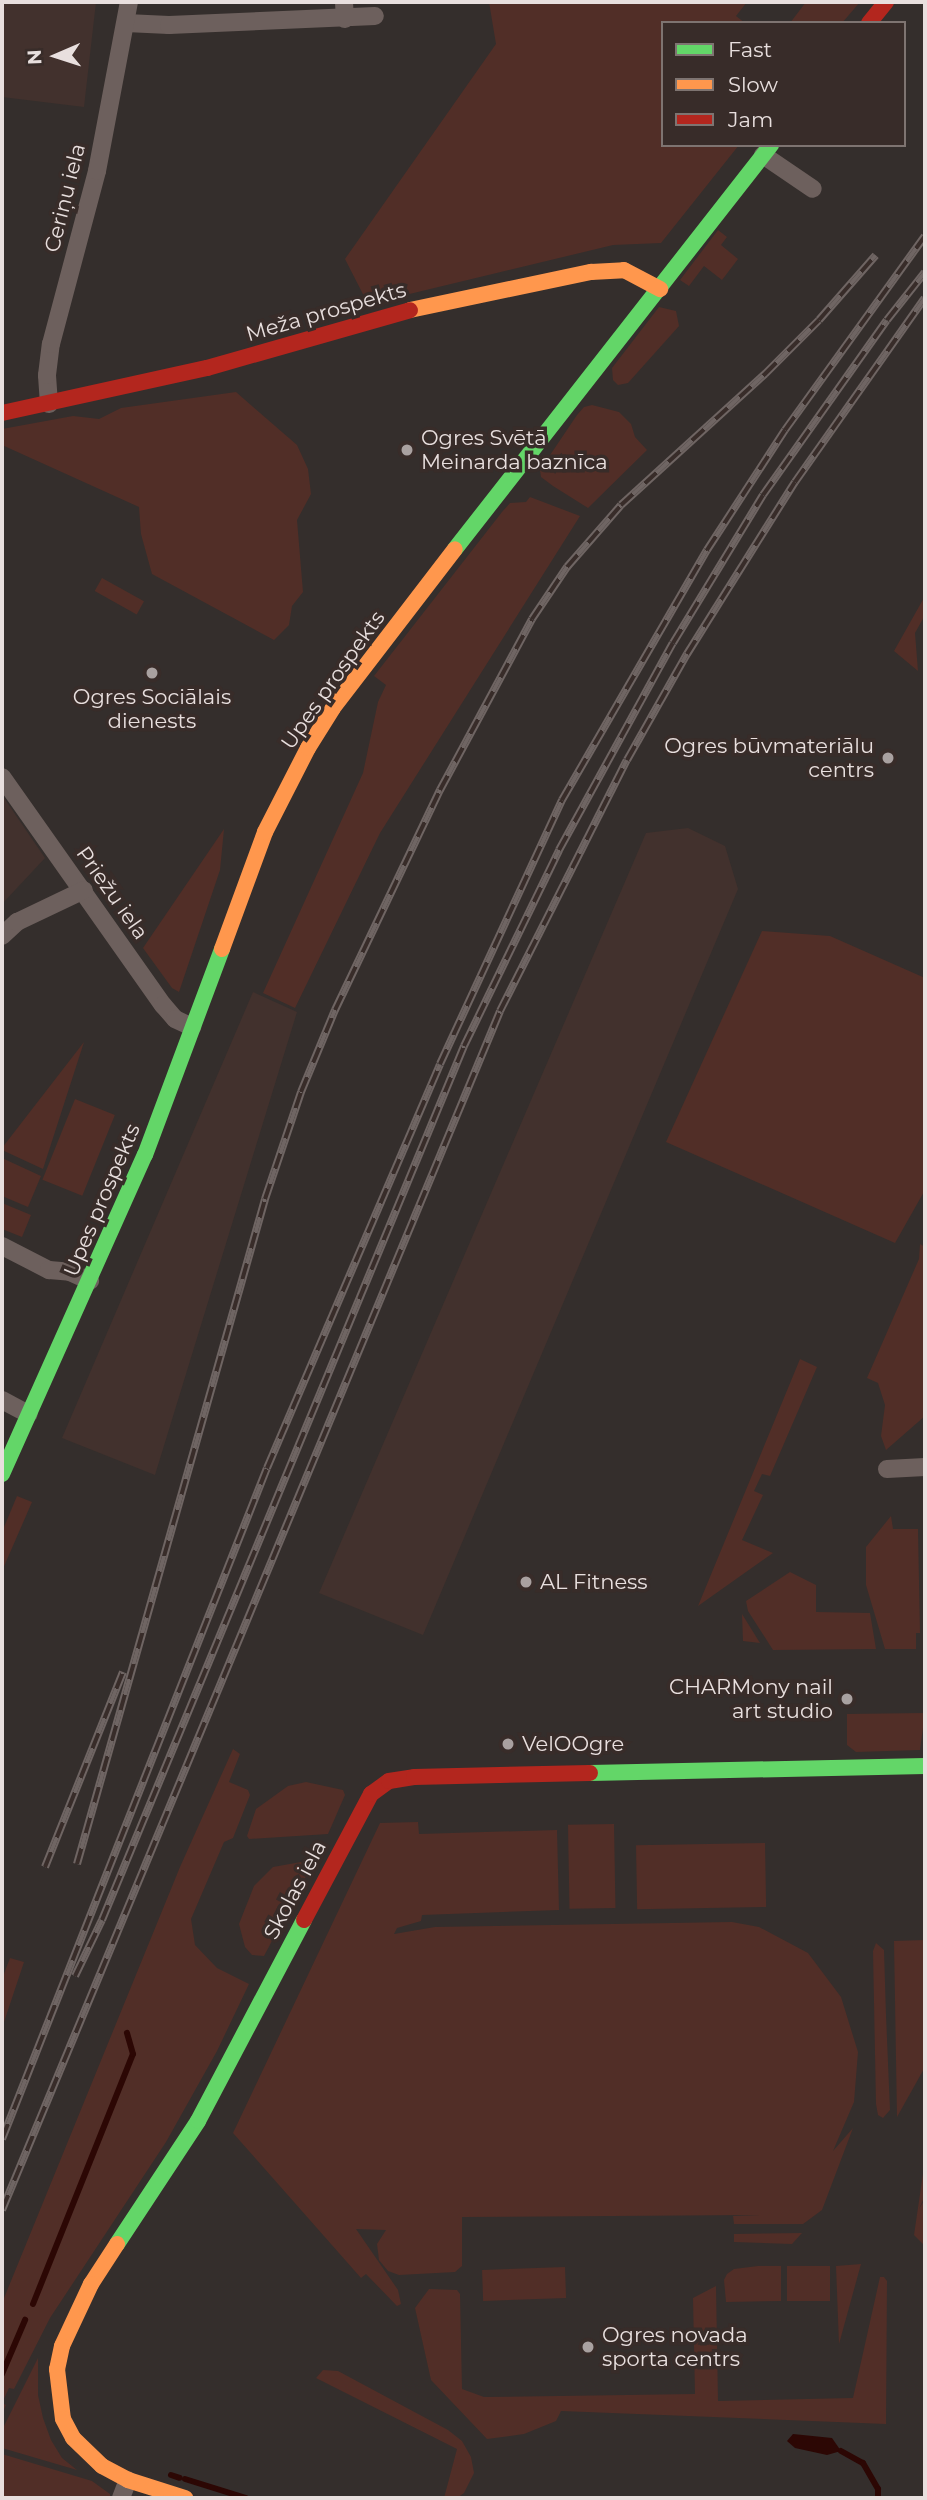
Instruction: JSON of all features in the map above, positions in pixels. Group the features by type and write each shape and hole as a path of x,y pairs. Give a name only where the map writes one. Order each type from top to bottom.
{"main road":[{"path":"871,21 886,2"},
{"name":"Upes prospekts","path":"2,1474 145,1156 265,832 308,748 333,709 439,569 767,150"},
{"name":"Meža prospekts","path":"2,413 207,368 381,316 591,272 624,270 660,289"},
{"name":"Skolas iela","path":"185,2498 128,2480 85,2452 63,2419 57,2369 62,2346 91,2284 198,2121 371,1794 388,1782 414,1777 925,1766"}],"street":[{"name":"Ceriņu iela","path":"49,404 47,375 51,344 97,171 129,2"},
{"path":"126,23 169,25 345,11 375,16"},
{"path":"767,150 813,189"},
{"name":"Priežu iela","path":"2,776 163,1005 175,1019 192,1027"},
{"path":"2,936 17,922 84,890"},
{"path":"2,1246 50,1270 70,1272 90,1281"},
{"path":"2,1400 28,1414"},
{"path":"887,1469 925,1467"},
{"path":"121,2498 128,2480"}],"shaded area":[{"path":"2,2 96,2 84,107 2,97"},
{"path":"489,2 747,2 736,16 742,21 661,21 661,147 737,147 661,243 613,245 368,304 345,259 496,44"},
{"path":"806,2 860,2 844,21 792,21"},
{"path":"718,230 727,237 721,245 738,259 722,280 704,266 689,286 680,280"},
{"path":"659,307 676,311 679,326 628,383 618,385 613,380 612,368"},
{"path":"236,392 297,445 308,469 311,494 297,520 303,592 292,606 289,625 274,640 152,574 141,534 139,507 2,445 2,429 73,416 99,419 121,408"},
{"path":"592,405 619,412 631,424 635,437 647,450 588,508 541,477 540,470 577,415 584,407"},
{"path":"530,497 580,516 380,833 295,1008 263,993 363,773 378,702 386,685 374,676 502,512 510,503 526,502"},
{"path":"102,578 144,601 137,614 95,591"},
{"path":"925,596 925,615 915,633 918,671 894,651"},
{"path":"2,795 45,858 2,904"},
{"path":"688,828 725,846 738,889 423,1635 319,1593 646,833"},
{"path":"224,829 220,870 179,992 172,988 143,948"},
{"path":"762,931 830,936 925,978 925,1190 895,1243 666,1142"},
{"path":"253,992 297,1012 155,1475 62,1438"},
{"path":"84,1042 43,1169 2,1150 2,1148"},
{"path":"75,1099 115,1115 82,1196 42,1180"},
{"path":"2,1158 41,1176 28,1207 2,1196"},
{"path":"2,1203 31,1215 22,1237 2,1229"},
{"path":"920,1244 925,1247 925,1416 886,1450 881,1436 885,1405 878,1383 867,1378 919,1259"},
{"path":"800,1359 817,1367 770,1476 762,1474 754,1491 763,1495 742,1540 773,1553 698,1606"},
{"path":"17,1496 32,1502 2,1571 2,1532"},
{"path":"891,1516 893,1529 918,1529 920,1633 916,1633 916,1649 885,1649 866,1585 866,1547"},
{"path":"790,1572 816,1585 816,1612 870,1613 876,1649 773,1650 748,1611 746,1601"},
{"path":"742,1614 760,1643 743,1641"},
{"path":"925,1713 920,1750 856,1752 847,1745 847,1714"},
{"path":"233,1749 240,1754 229,1782 248,1790 250,1795 233,1838 224,1842 191,1919 195,1945 217,1968 249,1984 217,2051 166,2142 50,2318 14,2389 9,2388 2,2403 2,2303 180,1867"},
{"path":"306,1782 343,1790 345,1795 328,1834 249,1839 247,1836 256,1809 288,1786"},
{"path":"418,1822 419,1834 557,1830 559,1910 422,1915 421,1921 397,1928 394,1934 435,1927 732,1922 759,1927 808,1953 841,1997 858,2052 854,2102 833,2151 853,2128 822,2210 803,2224 734,2224 733,2216 760,2215 462,2217 462,2266 455,2272 399,2275 388,2271 379,2260 377,2244 386,2230 356,2229 398,2290 401,2304 397,2306 366,2274 361,2278 233,2133 380,1823"},
{"path":"614,1824 615,1908 569,1909 568,1825"},
{"path":"765,1843 766,1907 637,1909 636,1845"},
{"path":"301,1862 311,1867 264,1956 252,1955 245,1947 239,1924 254,1886 273,1867"},
{"path":"925,1940 925,2067 897,2117 894,1941"},
{"path":"876,1943 884,1950 890,2110 883,2118 878,2115 876,2104 873,1951"},
{"path":"10,1958 24,1962 2,2028 2,1979"},
{"path":"925,2160 925,2196 919,2209 925,2199 925,2246 914,2235"},
{"path":"802,2233 792,2244 734,2242 734,2234"},
{"path":"861,2264 839,2344 836,2266"},
{"path":"781,2266 781,2301 726,2302 724,2280 727,2274 734,2269"},
{"path":"787,2266 830,2266 830,2301 787,2301"},
{"path":"565,2267 566,2298 483,2301 482,2270"},
{"path":"880,2277 887,2281 886,2424 561,2411 556,2421 524,2434 487,2439 431,2380 415,2308 429,2289 457,2290 460,2294 462,2389 484,2397 695,2394 693,2298 716,2286 718,2401 853,2398"},
{"path":"38,2358 38,2395 43,2418 51,2440 62,2458 77,2470 2,2448 2,2430"},
{"path":"323,2370 338,2371 448,2430 462,2441 471,2457 474,2473 464,2493 457,2498 444,2498 457,2449 316,2378"},
{"path":"793,2434 832,2438 841,2451 827,2455 795,2448 787,2441"},
{"path":"2,2454 92,2481 110,2494 110,2498 2,2498"}],"waterway":[{"path":"33,2304 133,2054 127,2033"},
{"path":"2,2374 25,2320"},
{"path":"841,2451 863,2463 878,2489 878,2498"},
{"path":"171,2475 180,2478"},
{"path":"185,2479 246,2498"}],"railway":[{"path":"2,2139 267,1468 440,1064 562,800 707,550 785,430 925,236"},
{"path":"77,1864 265,1199 301,1092 335,1010 440,790 532,619 567,567 621,505 765,374 819,320 876,255"},
{"path":"75,1976 102,1920 464,1046 559,850 673,643 763,495 887,320 925,272"},
{"path":"2,2210 500,1011 627,760 687,654 795,482 925,298"},
{"path":"45,1867 123,1672"}],"traffic: fast":[{"path":"455,549 769,147"},
{"path":"2,1474 145,1155 222,949"},
{"path":"590,1773 925,1766"},
{"path":"117,2244 198,2121 304,1920"}],"traffic: slow":[{"path":"410,310 591,272 624,270 660,289"},
{"path":"222,949 265,832 308,748 333,708 455,549"},
{"path":"117,2244 91,2284 62,2346 57,2369 63,2419 73,2438 102,2466 128,2480 185,2498"}],"traffic: jam":[{"path":"871,21 886,2"},
{"path":"2,413 207,368 410,310"},
{"path":"304,1920 371,1794 389,1781 414,1777 590,1773"}],"place":[{"name":"Ogres Svētā Meinarda baznīca","path":"407,450"},
{"name":"Ogres Sociālais dienests","path":"152,673"},
{"name":"Ogres būvmateriālu centrs","path":"888,758"},
{"name":"AL Fitness","path":"526,1582"},
{"name":"CHARMony nail art studio","path":"847,1699"},
{"name":"VelOOgre","path":"508,1744"},
{"name":"Ogres novada sporta centrs","path":"588,2347"}]}
